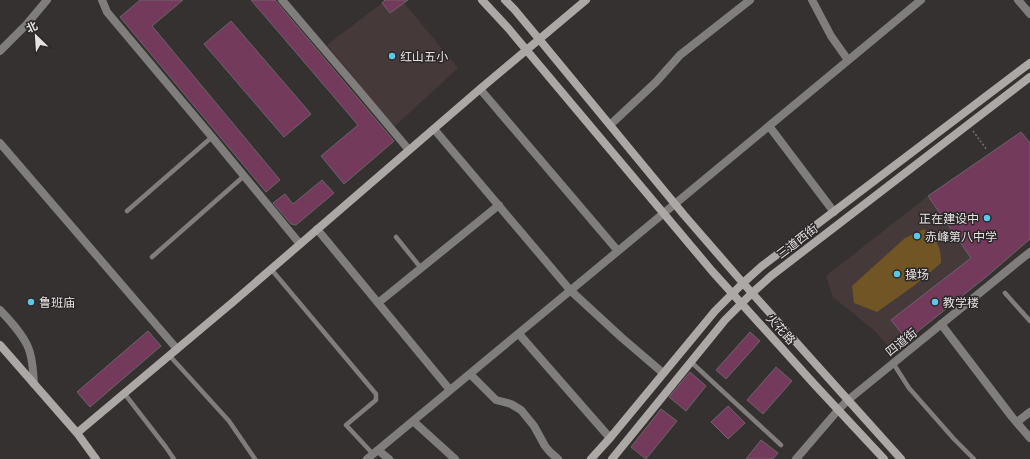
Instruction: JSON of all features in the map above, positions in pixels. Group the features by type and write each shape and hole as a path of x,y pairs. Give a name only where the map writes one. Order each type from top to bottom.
{"street":[{"path":"0,52 47,0"},
{"path":"102,0 106,12 300,244"},
{"name":"火花路","path":"482,0 732,293 884,459"},
{"path":"505,0 514,8 675,204 743,283 901,459"},
{"path":"77,433 586,0"},
{"path":"610,125 656,82 680,56 750,0"},
{"path":"812,0 830,36 848,60"},
{"path":"373,454 921,0"},
{"path":"1018,0 1030,14"},
{"path":"286,1 409,150"},
{"path":"591,459 714,311 743,283 762,266 1030,63"},
{"name":"三道西街","path":"612,459 725,320 741,303 771,276 1030,77"},
{"path":"480,89 618,251"},
{"path":"769,126 834,212"},
{"path":"434,129 570,290 663,373"},
{"path":"0,143 177,349"},
{"path":"378,303 499,205"},
{"path":"317,229 450,390"},
{"name":"四道街","path":"796,459 838,409 848,400 1030,252"},
{"path":"0,310 22,336 28,346 31,356 34,384"},
{"path":"941,324 1030,438"},
{"path":"519,334 610,438"},
{"path":"0,345 77,433 96,459"},
{"path":"470,374 496,400 511,404 521,410 534,426 545,446 558,459"},
{"path":"1017,422 1030,412"},
{"path":"413,421 455,459"},
{"path":"373,454 389,459"}],"lane":[{"path":"127,211 212,137"},
{"path":"152,257 244,176"},
{"path":"396,237 421,268"},
{"path":"271,268 376,394 376,400 346,425 373,454"},
{"path":"1005,293 1030,322"},
{"path":"169,355 229,421 254,459"},
{"path":"691,362 781,445"},
{"path":"893,363 909,388 954,439 974,459"},
{"path":"124,393 174,459"}],"path":[{"path":"973,131 987,150"}],"shaded area":[{"name":"红山五小","path":"382,3 390,13 404,3 458,68 394,127 327,45"},
{"name":"赤峰第八中学","path":"928,196 985,277 893,352 876,332 833,297 826,276"},
{"name":"操场","path":"924,229 939,247 941,263 915,285 877,312 854,303 852,286 905,238"}],"building":[{"path":"140,0 183,0 152,26 280,180 266,192 120,17"},
{"path":"251,0 275,0 394,141 344,184 321,156 358,125"},
{"path":"385,0 408,0 390,13 382,3"},
{"path":"231,21 311,114 284,137 204,44"},
{"name":"正在建设中","path":"1021,132 1030,143 1030,239 986,277 907,340 891,320 971,258 928,196"},
{"path":"322,180 334,193 296,225 291,224 273,203 285,194 293,204"},
{"path":"148,331 161,346 90,407 77,392"},
{"path":"750,332 760,341 726,379 716,370"},
{"path":"776,367 792,381 763,414 747,400"},
{"path":"690,372 706,386 686,411 669,397"},
{"path":"728,406 745,423 728,439 711,422"},
{"path":"661,409 677,421 646,459 631,447"},
{"path":"761,440 778,453 773,459 746,459"}],"place":[{"name":"红山五小","path":"392,56"},
{"name":"正在建设中","path":"987,218"},
{"name":"赤峰第八中学","path":"917,236"},
{"name":"操场","path":"897,274"},
{"name":"鲁班庙","path":"31,302"},
{"name":"教学楼","path":"935,302"}]}
